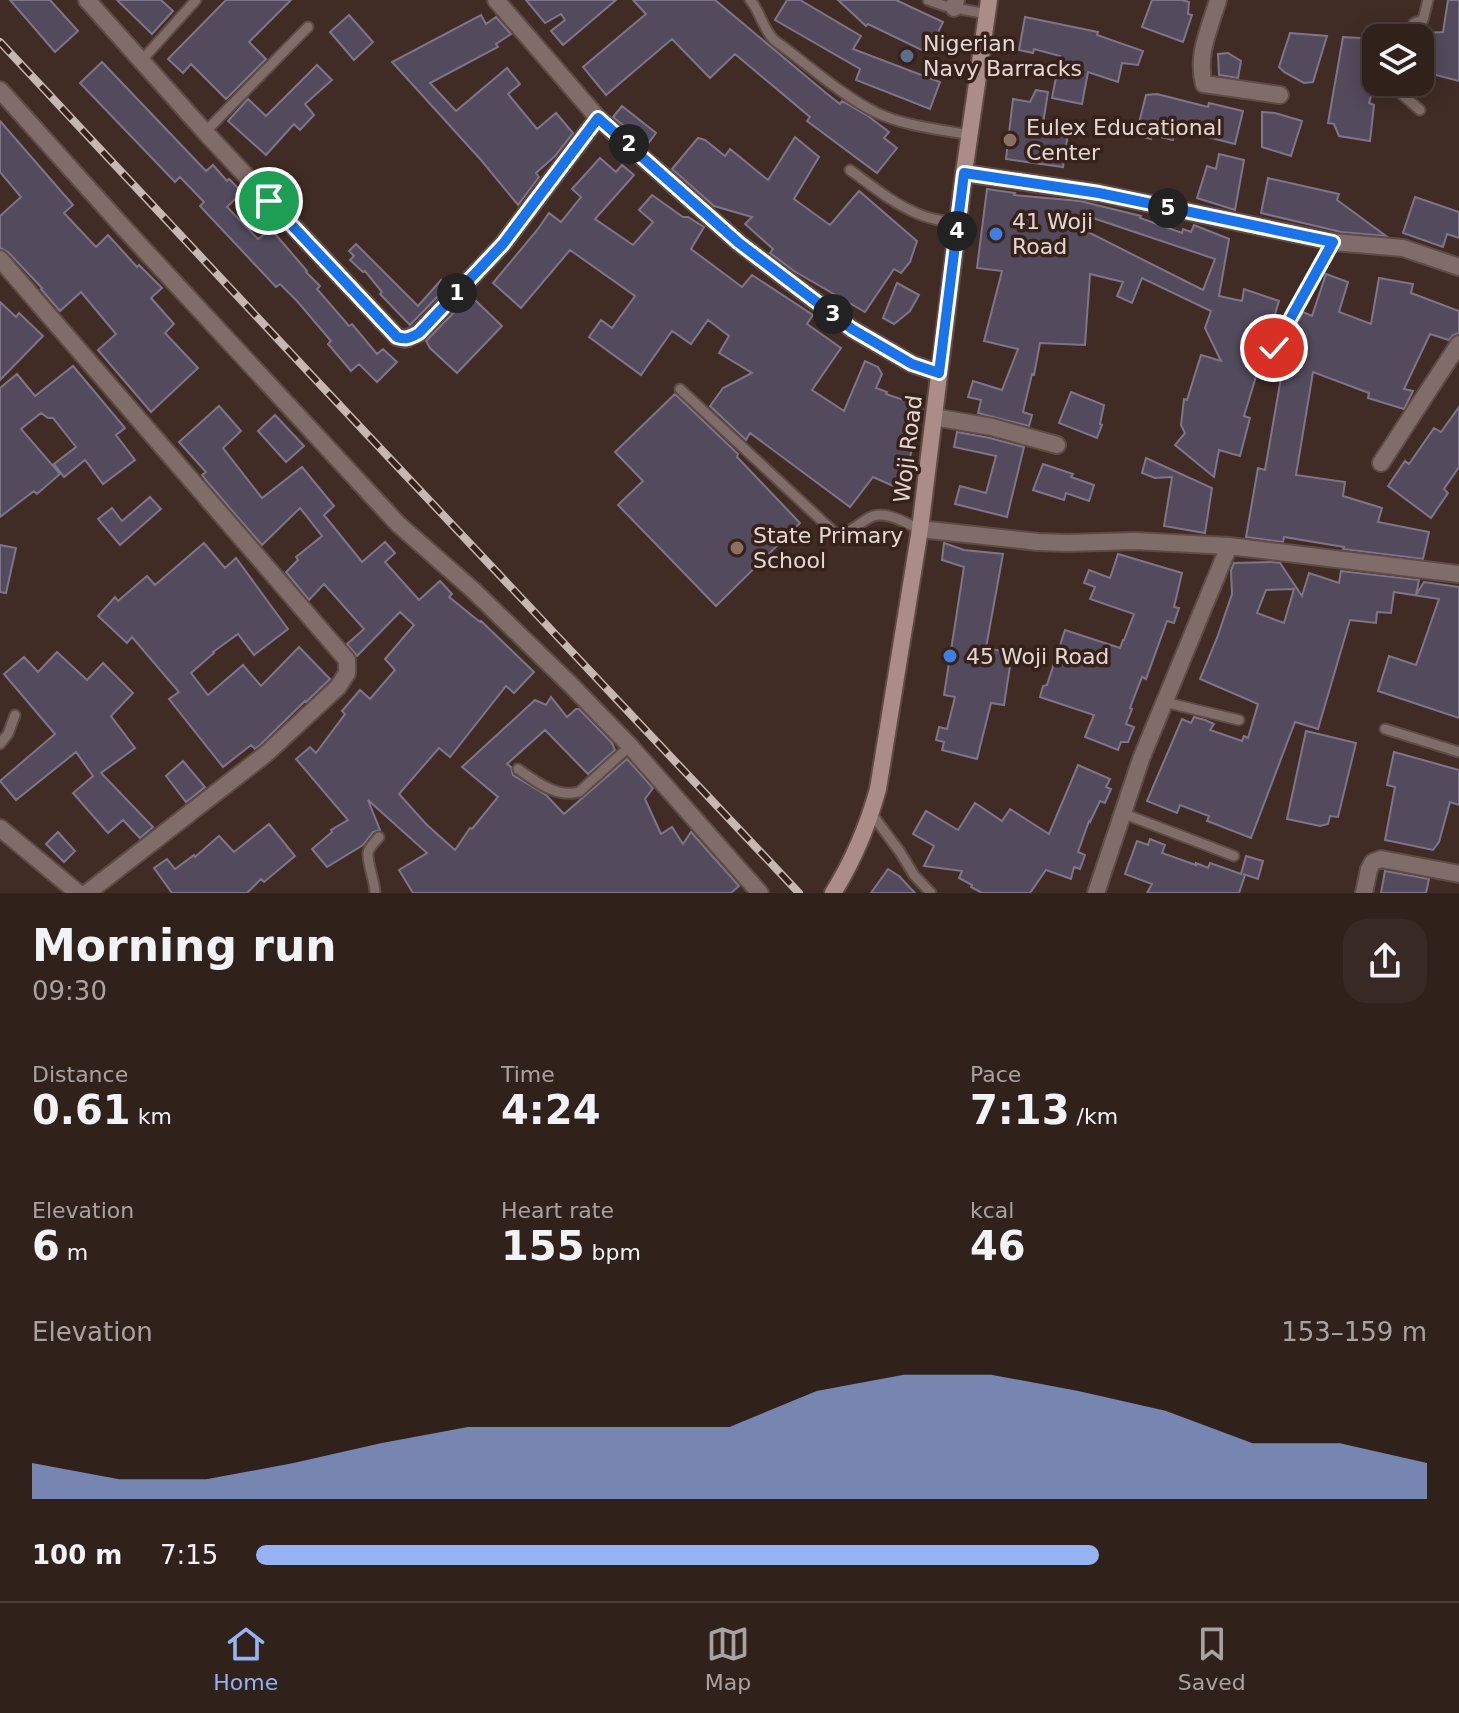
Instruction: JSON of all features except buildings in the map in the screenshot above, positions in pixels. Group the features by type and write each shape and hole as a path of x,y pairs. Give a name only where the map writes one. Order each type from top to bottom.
{"main road":[{"name":"Woji Road","path":"833,893 851,860 878,789 920,529 988,7"}],"street":[{"path":"87,0 205,132 397,337 405,339 419,333 503,244 598,118"},
{"path":"496,0 598,118 739,243 852,329 912,364 939,373"},
{"path":"1218,0 1201,57 1204,84 1280,95"},
{"path":"0,90 398,524 473,590 571,685 630,746 760,893"},
{"path":"964,173 1099,193 1333,242 1403,248 1459,267"},
{"path":"0,259 347,660 347,673 338,687 267,753 87,893"},
{"path":"1381,463 1459,344"},
{"path":"934,417 992,427 1057,445"},
{"path":"920,529 1038,542 1135,541 1229,546 1459,574"},
{"path":"1096,893 1141,759 1229,546"},
{"path":"0,828 78,893"},
{"path":"1364,893 1369,869 1373,862 1381,859 1459,874"}],"lane":[{"path":"142,60 196,0"},
{"path":"928,0 988,7"},
{"path":"1414,24 1423,20 1428,0"},
{"path":"754,1 766,31 774,40 856,100 902,122 969,135"},
{"path":"205,132 308,27"},
{"path":"1404,96 1420,110"},
{"path":"850,170 915,213 958,223"},
{"path":"1274,348 1333,242"},
{"path":"680,389 834,532 840,535 850,532 871,516 879,514 920,529"},
{"path":"1164,702 1239,720"},
{"path":"0,744 8,734 15,715"},
{"path":"1385,729 1459,752"},
{"path":"518,769 559,793 579,792 630,746"},
{"path":"871,813 914,875 931,893"},
{"path":"1122,813 1234,856"},
{"path":"375,893 368,851 379,837"}],"railway":[{"path":"0,42 799,893"}],"place":[{"name":"Nigerian Navy Barracks","path":"907,56"},
{"name":"Eulex Educational Center","path":"1010,140"},
{"name":"41 Woji Road","path":"996,234"},
{"name":"State Primary School","path":"737,548"},
{"name":"45 Woji Road","path":"950,656"}],"route":[{"path":"269,201 397,337 410,338 419,333 503,244 598,118 739,243 852,329 912,364 939,373 964,173 1099,193 1333,242 1274,348"}]}
